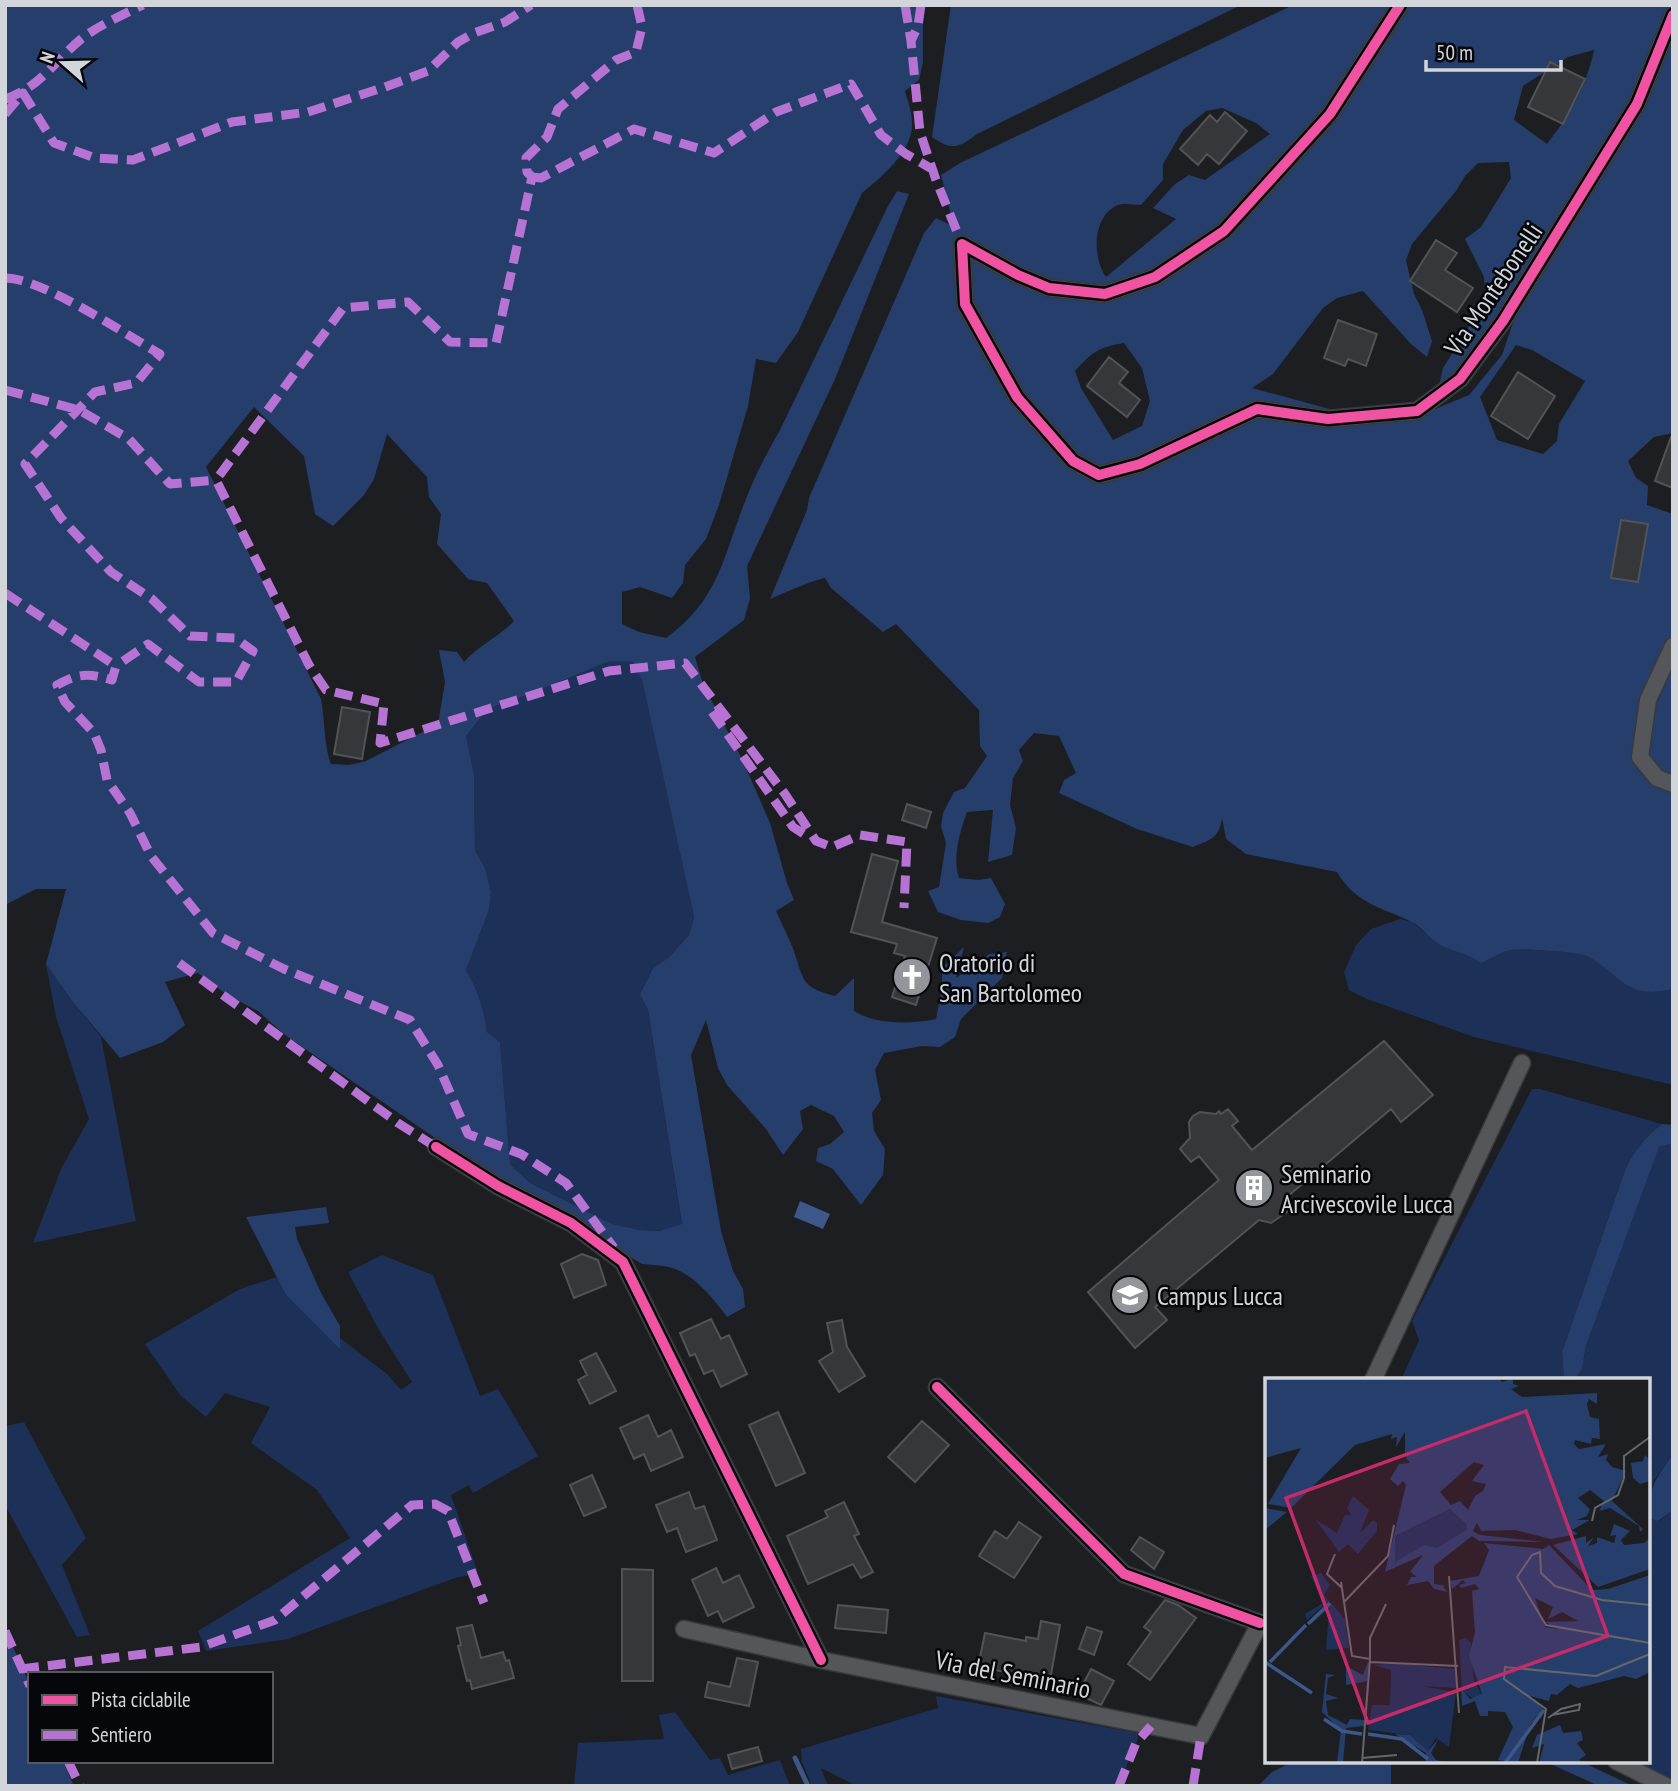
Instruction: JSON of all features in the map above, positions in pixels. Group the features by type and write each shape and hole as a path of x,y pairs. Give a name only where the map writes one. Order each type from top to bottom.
{"street":[{"name":"Via Montebonelli","path":"1400,5 1330,114 1224,231 1155,277 1105,294 1049,288 1018,275 962,244 965,304 1017,397 1073,461 1098,475 1140,464 1256,409 1328,419 1417,411 1428,403 1460,379 1503,321 1637,104 1673,15"},
{"path":"1673,646 1648,700 1640,757 1657,778 1673,784"},
{"path":"1374,1378 1522,1063"},
{"path":"436,1147 498,1186 571,1223 624,1262 821,1660"},
{"path":"937,1387 1124,1574 1263,1624"},
{"name":"Via del Seminario","path":"684,1629 821,1660 1201,1736 1263,1624"},
{"path":"1620,1763 1666,1786"}],"shaded area":[{"path":"5,5 923,5 923,62 919,80 905,91 912,119 907,144 895,163 862,193 798,332 776,363 756,359 748,406 719,505 706,539 685,565 683,583 672,598 640,587 622,592 622,624 639,632 666,638 698,608 718,575 757,473 888,206 897,191 909,194 835,379 747,566 750,598 744,620 695,657 703,684 743,761 770,823 794,900 776,911 808,984 823,993 835,996 854,978 854,1011 883,1021 926,1021 936,1019 942,987 942,968 964,947 956,978 989,954 1007,952 1002,978 961,1019 955,1037 940,1047 922,1046 884,1053 875,1070 881,1100 872,1113 874,1131 885,1149 883,1175 861,1205 833,1169 816,1161 818,1148 830,1144 844,1132 834,1116 811,1105 800,1111 803,1129 783,1155 766,1129 727,1085 718,1068 706,1020 691,1055 721,1231 733,1271 743,1289 745,1307 727,1317 694,1280 669,1267 642,1264 454,1151 285,1035 258,1011 226,994 198,973 165,982 185,1025 163,1042 120,1058 72,1001 46,964 66,889 36,889 5,905","holes":["254,407 304,456 315,514 333,526 364,495 374,479 387,434 427,477 429,497 441,514 437,544 468,579 487,583 514,621 464,662 457,652 439,650 445,682 438,724 366,761 349,765 331,764 321,699 206,467","610,661 632,661 642,680 694,917 689,935 668,958 653,968 640,994 648,1010 682,1224 659,1231 612,1224 530,1183 510,1164 500,1042 487,1032 480,1000 466,970 489,910 491,892 485,868 475,850 474,774 466,736 488,709"]},
{"path":"951,5 1241,5 977,134 960,145 950,146 932,137"},
{"path":"1293,5 1673,5 1673,433 1654,437 1628,461 1636,478 1648,486 1647,505 1673,514 1673,989 1645,992 1634,989 1599,963 1587,956 1573,953 1511,950 1481,963 1442,946 1412,922 1361,898 1344,883 1337,872 1246,854 1226,839 1222,818 1214,837 1193,847 1137,829 1059,793 1064,780 1076,773 1059,736 1034,733 1019,750 1023,761 1013,778 1010,805 1016,828 1012,855 988,862 993,810 967,812 958,845 956,862 959,878 991,878 1005,904 1000,917 988,923 961,920 938,912 928,891 939,887 946,843 941,826 943,813 954,792 965,788 987,756 980,746 979,710 896,624 883,632 831,588 825,578 770,599 807,510 809,498 924,233 936,218 954,227 941,175 960,163","holes":["1594,50 1587,76 1576,100 1547,144 1514,120 1523,86 1568,57","1222,108 1256,123 1270,134 1205,180 1189,175 1175,184 1153,208 1176,219 1106,277 1101,269 1097,248 1099,227 1103,218 1109,210 1118,205 1141,205 1163,180 1163,164 1183,130 1206,111","1509,162 1511,178 1481,227 1465,239 1484,277 1485,293 1480,309 1443,368 1439,385 1457,380 1519,305 1502,355 1469,395 1423,414 1337,411 1252,388 1273,374 1323,308 1337,298 1363,291 1411,344 1427,357 1432,341 1414,294 1406,260 1412,244 1478,163","1124,343 1142,368 1150,401 1142,426 1113,440 1081,388 1075,371 1091,355 1108,346","1516,345 1532,350 1585,381 1559,424 1557,441 1543,454 1497,440 1480,397"]},
{"path":"610,661 632,661 642,679 694,917 689,935 668,958 653,968 640,994 648,1010 682,1225 659,1231 612,1224 530,1183 510,1164 500,1043 487,1032 480,1000 466,970 489,910 491,892 485,868 475,850 474,774 466,736 488,709"},
{"path":"1400,919 1412,922 1438,944 1471,956 1481,963 1511,950 1573,953 1587,956 1635,989 1657,992 1673,989 1673,1085 1474,1037 1349,990 1344,972 1356,945 1371,929"},
{"path":"46,964 101,1037 136,1221 33,1243 61,1169 89,1119 56,1017"},
{"path":"1532,1089 1662,1124 1640,1145 1625,1170 1562,1352 1564,1378 1402,1378 1419,1340 1412,1321"},
{"path":"1662,1124 1673,1125 1673,1143 1659,1147 1586,1346 1582,1369 1576,1378 1564,1378 1562,1352 1625,1170 1640,1145"},
{"path":"1673,1143 1673,1454 1655,1479 1650,1492 1650,1378 1576,1378 1582,1369 1586,1346 1659,1146"},
{"path":"800,1201 830,1214 823,1229 794,1217"},
{"path":"326,1207 329,1223 295,1227 297,1239 321,1293 340,1326 340,1349 286,1295 246,1217"},
{"path":"382,1255 433,1275 480,1396 498,1389 538,1456 473,1493 469,1485 451,1495 478,1573 455,1578 288,1639 206,1651 198,1631 350,1538 317,1490 251,1443 270,1407 225,1393 206,1417 180,1395 145,1344 240,1289 277,1277 286,1295 340,1348 340,1338 387,1374 401,1390 412,1382 379,1330 348,1272"},
{"path":"24,1422 86,1538 62,1565 90,1635 77,1637 5,1505 5,1426"},
{"path":"1673,1454 1673,1510 1658,1521 1650,1519 1650,1499 1662,1470"},
{"path":"1673,1510 1673,1784 1630,1763 1650,1763 1650,1519 1659,1521"},
{"path":"5,1629 28,1681 28,1763 64,1763 73,1784 5,1786"},
{"path":"936,1696 1137,1733 1138,1739 1118,1786 857,1786 821,1768 828,1786 812,1786 802,1762 801,1749 938,1708"},
{"path":"675,1712 710,1760 720,1758 728,1775 780,1760 790,1786 574,1786 578,1743 664,1739 659,1715"},
{"path":"1290,1763 1391,1763 1391,1786 1258,1786 1272,1772"},
{"path":"1548,1763 1584,1763 1633,1786 1599,1786"}],"building":[{"path":"1550,62 1585,79 1563,124 1528,107"},
{"path":"1225,112 1247,131 1219,164 1207,154 1198,165 1180,149 1210,115 1217,122"},
{"path":"1436,240 1457,253 1445,270 1473,288 1457,312 1410,281"},
{"path":"1338,320 1377,334 1366,366 1348,359 1345,366 1324,358"},
{"path":"1109,357 1128,372 1119,383 1140,400 1127,417 1087,386"},
{"path":"1518,372 1555,396 1528,439 1491,416"},
{"path":"1673,437 1673,488 1655,481"},
{"path":"1621,520 1648,524 1638,582 1611,578"},
{"path":"342,707 370,712 362,759 334,754"},
{"path":"907,804 931,812 926,828 902,820"},
{"path":"872,854 898,861 882,922 937,938 916,1005 892,997 905,956 894,953 897,944 851,932"},
{"name":"Seminario Arcivescovile Lucca","path":"1384,1041 1433,1095 1401,1122 1391,1109 1288,1196 1287,1212 1271,1223 1259,1220 1155,1307 1167,1320 1135,1348 1088,1292 1219,1180 1199,1156 1191,1162 1180,1149 1190,1138 1189,1122 1193,1116 1200,1112 1216,1114 1219,1111 1221,1114 1228,1109 1238,1121 1232,1126 1252,1150"},
{"path":"582,1254 598,1260 606,1285 574,1298 561,1264"},
{"path":"711,1319 721,1339 729,1335 747,1374 721,1387 713,1370 704,1374 695,1354 690,1356 680,1333"},
{"path":"842,1320 847,1347 865,1376 839,1392 819,1361 833,1352 827,1323"},
{"path":"596,1353 616,1391 590,1404 578,1380 587,1375 580,1361"},
{"path":"778,1412 805,1473 776,1486 749,1425"},
{"path":"648,1415 658,1437 671,1430 683,1457 651,1471 644,1454 634,1459 620,1428"},
{"path":"922,1421 949,1445 915,1482 888,1457"},
{"path":"592,1475 606,1507 584,1516 570,1485"},
{"path":"689,1492 695,1509 704,1506 717,1540 686,1552 677,1528 667,1532 656,1505"},
{"path":"844,1502 859,1534 854,1536 873,1572 861,1578 853,1564 808,1584 787,1536 828,1517 825,1511"},
{"path":"1019,1522 1041,1537 1014,1578 979,1556 995,1531 1007,1539"},
{"path":"1140,1537 1164,1552 1154,1569 1131,1550"},
{"path":"716,1568 723,1583 739,1575 754,1607 723,1622 718,1611 708,1616 692,1580"},
{"path":"622,1569 653,1570 653,1681 622,1681"},
{"path":"1165,1600 1178,1605 1196,1618 1150,1680 1128,1664 1151,1632 1144,1627"},
{"path":"838,1605 888,1610 886,1633 835,1628"},
{"path":"1041,1621 1060,1625 1050,1680 978,1667 985,1633 1026,1641 1026,1637 1038,1639"},
{"path":"472,1625 481,1658 503,1652 506,1661 509,1660 514,1678 472,1689 470,1680 467,1681 458,1646 461,1645 457,1628"},
{"path":"1087,1627 1102,1632 1094,1655 1079,1649"},
{"path":"737,1658 758,1662 749,1706 705,1697 708,1682 730,1687"},
{"path":"1091,1669 1114,1681 1101,1705 1078,1694"},
{"path":"758,1747 762,1761 732,1769 728,1755"}],"waterway":[{"path":"795,1758 808,1786"}],"marked path":[{"path":"5,99 39,80 85,36 143,5"},
{"path":"5,114 23,93 54,143 95,158 133,160 232,122 308,112 428,71 458,42 505,22 531,5"},
{"path":"637,5 642,27 636,52 616,60 558,109 547,137 526,158 527,172 532,177 496,343 450,342 408,302 343,308 216,480 309,665 326,690 384,704 380,743 609,671 685,663 785,794 816,841 832,847 860,835 907,842 904,908"},
{"path":"905,5 911,41"},
{"path":"921,5 918,26 911,41 920,132 962,244"},
{"path":"532,177 541,178 634,129 714,153 776,112 851,84 881,135 932,169"},
{"path":"5,278 21,280 61,297 160,354 136,383 95,392 25,464 61,518 111,572 152,599 190,636 235,638 253,651 236,682 199,682 148,644 116,666"},
{"path":"5,390 79,410 129,439 170,484 216,480"},
{"path":"5,593 116,666 112,680 84,675 57,685 65,702 94,733 101,750 107,780 130,813 151,856 213,933 284,969 410,1020 438,1065 468,1134 521,1154 566,1183 614,1248"},
{"path":"712,712 793,827 810,838"},
{"path":"179,963 398,1123 436,1147"},
{"path":"21,1669 201,1647 275,1620 412,1505 435,1504 448,1511 484,1603"},
{"path":"5,1631 28,1682"},
{"path":"1119,1786 1136,1743 1151,1726"},
{"path":"1193,1786 1201,1736"},
{"path":"69,1763 80,1786"}],"cycle path":[{"path":"1400,5 1330,114 1224,231 1155,277 1105,294 1049,288 1018,275 962,244 965,304 1017,397 1073,461 1099,475 1140,464 1257,409 1328,419 1417,411 1460,379 1503,321 1637,104 1673,15"},
{"path":"436,1147 498,1186 571,1223 623,1262 821,1660"},
{"path":"937,1387 1124,1574 1260,1623"}],"place":[{"name":"Oratorio di San Bartolomeo","path":"912,977"},
{"name":"Seminario Arcivescovile Lucca","path":"1254,1188"},
{"name":"Campus Lucca","path":"1130,1295"}]}
